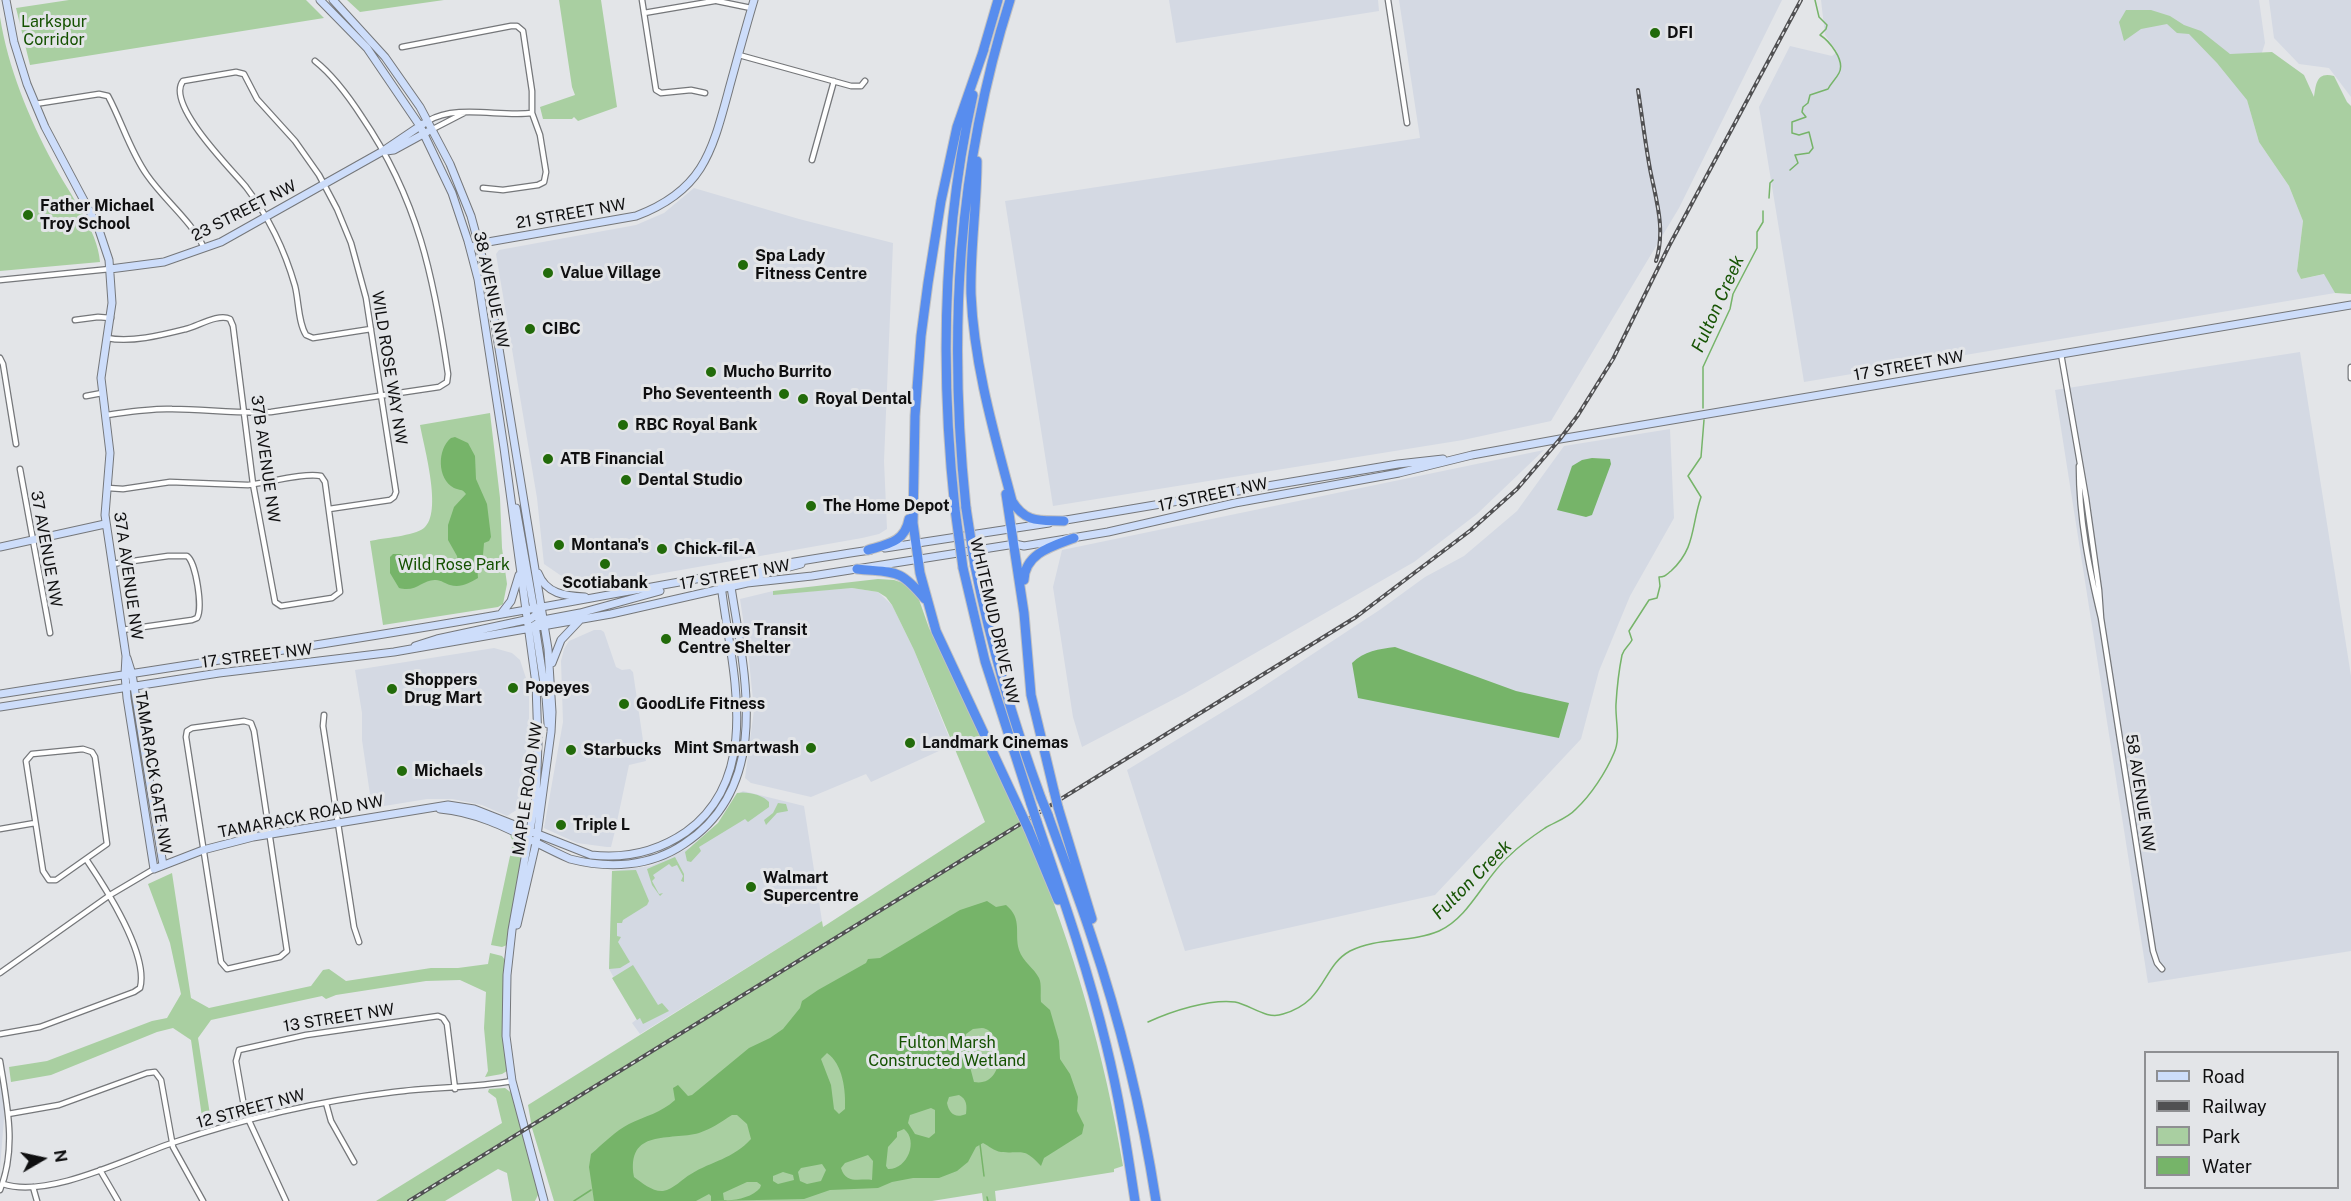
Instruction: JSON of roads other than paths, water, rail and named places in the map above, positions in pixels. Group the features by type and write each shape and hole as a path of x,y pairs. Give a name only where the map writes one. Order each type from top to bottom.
{"highway":[{"name":"WHITEMUD DRIVE NW","path":"1010,0 995,52 978,127 964,215 956,340 959,443 966,508 975,566 1002,680 1106,983 1136,1102 1156,1201"},
{"name":"WHITEMUD DRIVE NW","path":"997,5 966,126 953,208 947,268 945,391 955,509 963,568 985,661 1090,985 1108,1052 1135,1201"},
{"path":"984,49 957,126 932,256 917,378 912,505 915,544 927,601 945,651 1022,813 1090,985"},
{"path":"978,127 977,179 971,244 971,295 981,378 1012,501 1023,515 1034,520 1064,521"},
{"path":"991,421 1015,544 1031,696 1058,807 1092,921 1106,983"},
{"path":"868,550 896,540 906,533 912,505"},
{"path":"1024,613 1024,571 1030,562 1046,549 1074,538"},
{"path":"857,568 900,574 909,580 927,601"}],"main road":[{"name":"37A AVENUE NW","path":"6,0 17,54 35,104 98,226 110,269 113,287 111,318 102,363 102,393 110,453 105,524 128,680"},
{"name":"38 AVENUE NW","path":"320,0 367,48 425,134 452,194 470,248 485,320 525,610 536,620"},
{"name":"38 AVENUE NW","path":"333,0 385,57 433,129 462,191 480,244 490,291 534,565 536,620"},
{"name":"21 STREET NW","path":"470,248 480,244 617,221 651,211 669,200 694,177 709,156 752,4"},
{"name":"23 STREET NW","path":"110,269 164,262 204,249 383,151 428,121"},
{"name":"23 STREET NW","path":"383,151 394,150 433,129"},
{"name":"17 STREET NW","path":"536,620 582,620 722,589 730,581 782,570 826,556 1064,521 1398,464 1472,455 2351,305"},
{"name":"17 STREET NW","path":"0,694 409,650 423,642 536,620 598,598 720,576 730,581 857,568 1015,544 1024,546 1074,538 1235,503 1400,473 1472,455"},
{"path":"508,477 515,503 536,620 546,698 549,750"},
{"path":"0,547 77,528 105,524"},
{"path":"534,565 539,577 559,594 598,598"},
{"path":"500,615 511,601 520,573"},
{"path":"533,837 591,855 611,857 636,854 658,848 677,838 699,822 712,806 729,772 737,721 734,675 720,576"},
{"path":"533,837 570,859 586,863 622,865 665,855 683,846 716,816 736,784 741,767 747,724 745,684 730,581"},
{"path":"536,620 580,613 688,582"},
{"name":"17 STREET NW","path":"0,707 128,680 525,610"},
{"name":"MAPLE ROAD NW","path":"536,620 550,669 552,712 549,750 509,953 506,1036 512,1081 544,1201"},
{"name":"MAPLE ROAD NW","path":"533,837 538,732 536,620"},
{"path":"550,669 557,645 569,630 582,620"},
{"name":"TAMARACK GATE NW","path":"128,680 163,865"},
{"name":"TAMARACK GATE NW","path":"128,680 154,869"},
{"name":"TAMARACK ROAD NW","path":"154,869 203,850 271,834 448,805 474,809 533,837"}],"street":[{"path":"642,0 658,93 691,90 705,93"},
{"path":"1388,0 1407,123"},
{"path":"644,13 719,1 752,4"},
{"path":"402,47 511,26 521,29 532,91 532,113 543,148 545,180 541,185 508,190 483,188"},
{"path":"738,55 859,87 865,81"},
{"path":"106,416 143,410 170,409 271,412 445,385 448,378 435,289 424,245 408,201 383,151 349,98 325,69 315,61"},
{"name":"WILD ROSE WAY NW","path":"265,217 249,191 209,147 194,124 179,91 183,81 236,72 244,74 257,99 294,141 324,184 355,253 364,287 371,329 395,494 390,500 329,509"},
{"path":"813,159 834,81"},
{"path":"35,104 99,94 108,96 145,173 191,226 204,249"},
{"name":"23 STREET NW","path":"428,121 449,112 532,113"},
{"name":"23 STREET NW","path":"433,129 464,113"},
{"path":"265,217 278,241 291,274 306,336 313,338 371,329"},
{"name":"23 STREET NW","path":"0,280 110,269"},
{"name":"37B AVENUE NW","path":"107,338 123,340 176,331 228,317 233,326 253,484 273,598 277,605 332,598 339,594 341,586 329,509"},
{"path":"75,320 111,318"},
{"name":"58 AVENUE NW","path":"2061,354 2079,466 2079,499 2088,565 2101,618 2153,951 2162,969"},
{"path":"0,358 3,364 16,444"},
{"path":"2351,367 2351,378"},
{"path":"86,396 102,393"},
{"name":"37 AVENUE NW","path":"20,469 31,541 50,633"},
{"path":"108,488 120,489 170,482 217,485 253,484 313,475 321,476 325,483 329,509"},
{"path":"111,564 175,555 187,556 194,564 200,609 197,618 122,630"},
{"path":"324,715 323,726 358,942"},
{"path":"244,721 250,723 254,728 287,952 280,957 230,969 224,967 221,962 203,850 186,740 187,731 192,728 244,721"},
{"path":"83,749 92,752 107,844 56,880 49,880 43,871 35,824 26,764 28,756 35,753 83,749"},
{"path":"0,829 35,824"},
{"path":"0,1034 40,1027 138,990 141,980 137,955 110,895 87,859"},
{"name":"TAMARACK ROAD NW","path":"0,973 110,895 154,869"},
{"name":"13 STREET NW","path":"248,1119 236,1060 237,1052 244,1048 315,1033 426,1016 438,1016 445,1020 455,1089"},
{"path":"0,1061 8,1114 10,1150 0,1190"},
{"path":"8,1114 59,1105 150,1072 159,1075 171,1143 203,1201"},
{"name":"12 STREET NW","path":"3,1184 15,1188 33,1187 71,1180 171,1143 248,1119 326,1102 394,1092 455,1089 512,1081"},
{"path":"326,1102 331,1121 354,1162"},
{"path":"248,1119 286,1201"},
{"path":"100,1170 118,1201"},
{"path":"33,1187 37,1201"}],"water":[{"path":"455,437 468,443 475,456 476,479 487,504 491,537 484,543 483,555 488,558 488,561 477,565 478,578 465,584 454,586 431,580 410,589 399,588 390,573 390,557 393,554 401,554 407,559 416,560 428,570 450,568 458,563 457,556 448,540 448,525 454,507 466,494 448,484 441,464 441,456 446,443"},
{"path":"1610,459 1611,464 1592,515 1586,517 1557,510 1572,466 1582,460"},
{"path":"1395,647 1516,691 1569,703 1559,738 1358,698 1352,663 1367,653"},
{"path":"987,901 996,907 1006,905 1011,910 1017,926 1019,950 1039,978 1041,1002 1050,1010 1059,1041 1060,1059 1070,1074 1078,1097 1077,1111 1084,1125 1082,1134 1044,1158 1041,1166 1026,1154 994,1150 983,1143 976,1147 968,1162 957,1171 939,1178 913,1178 892,1182 878,1188 830,1190 804,1199 711,1201 709,1194 696,1201 594,1201 589,1167 591,1154 614,1134 670,1104 675,1100 673,1088 678,1085 688,1096 692,1095 749,1048 783,1029 800,1008 802,1001 818,990 866,963 868,959 880,958 960,910","holes":["982,1028 990,1031 995,1038 999,1058 997,1068 985,1081 974,1082 964,1044 966,1034 973,1029","827,1053 837,1064 844,1086 845,1109 839,1114 834,1109 831,1085 821,1059","959,1095 966,1103 966,1114 959,1116 953,1114 947,1103 949,1097","931,1108 935,1110 935,1133 929,1138 915,1134 908,1123 910,1115","732,1115 737,1115 747,1124 751,1139 737,1151 663,1191 652,1189 634,1177 633,1161 643,1144 653,1140 699,1133","904,1129 908,1134 911,1147 901,1165 888,1169 886,1166 888,1147 897,1137 897,1132","868,1155 873,1161 872,1180 850,1179 846,1177 841,1168 845,1163","822,1164 826,1170 821,1181 807,1184 800,1181 798,1172 801,1168","783,1172 793,1175 794,1180 778,1184 773,1181 773,1176","747,1182 757,1182 761,1185 757,1191 738,1199 724,1200 723,1193"]}],"waterway":[{"name":"Fulton Creek","path":"1790,170 1798,163 1795,155 1809,153 1813,148 1809,132 1799,135 1792,133 1792,122 1806,117 1802,112 1810,95 1828,89 1841,68 1835,51 1820,35 1827,25 1819,17 1815,0"},
{"name":"Fulton Creek","path":"1769,198 1770,183 1773,180"},
{"name":"Fulton Creek","path":"1703,408 1703,367 1730,309 1733,294 1757,248 1757,232 1763,222 1763,211"},
{"name":"Fulton Creek","path":"1148,1022 1179,1010 1214,1002 1235,1002 1271,1015 1283,1014 1297,1008 1316,993 1333,966 1350,951 1371,944 1428,935 1450,925 1468,907 1500,865 1513,852 1545,828 1569,815 1582,803 1593,790 1616,747 1618,685 1622,655 1632,640 1629,631 1649,600 1657,598 1660,586 1659,577 1667,575 1679,562 1692,536 1701,497 1688,476 1701,457 1704,420"},
{"path":"980,1144 984,1176"},
{"name":"Fulton Creek","path":"574,1201 591,1190"},
{"path":"987,1197 988,1201"}],"railway":[{"path":"409,1201 1356,617 1471,530 1517,489 1560,439 1613,359 1669,246 1801,0"},
{"path":"1638,90 1659,215 1660,237 1656,261"}],"place":[{"name":"DFI","path":"1655,33"},
{"name":"Father Michael Troy School","path":"28,215"},
{"name":"Spa Lady Fitness Centre","path":"743,265"},
{"name":"Value Village","path":"548,273"},
{"name":"CIBC","path":"530,329"},
{"name":"Mucho Burrito","path":"711,372"},
{"name":"Pho Seventeenth","path":"784,394"},
{"name":"Royal Dental","path":"803,399"},
{"name":"RBC Royal Bank","path":"623,425"},
{"name":"ATB Financial","path":"548,459"},
{"name":"Dental Studio","path":"626,480"},
{"name":"The Home Depot","path":"811,506"},
{"name":"Montana's","path":"559,545"},
{"name":"Chick-fil-A","path":"662,549"},
{"name":"Scotiabank","path":"605,564"},
{"name":"Meadows Transit Centre Shelter","path":"666,639"},
{"name":"Popeyes","path":"513,688"},
{"name":"Shoppers Drug Mart","path":"392,689"},
{"name":"GoodLife Fitness","path":"624,704"},
{"name":"Landmark Cinemas","path":"910,743"},
{"name":"Mint Smartwash","path":"811,748"},
{"name":"Starbucks","path":"571,750"},
{"name":"Michaels","path":"402,771"},
{"name":"Triple L","path":"561,825"},
{"name":"Walmart Supercentre","path":"751,887"}],"park label":[{"name":"Larkspur Corridor","path":"54,31"},
{"name":"Wild Rose Park","path":"454,565"},
{"name":"Fulton Marsh Constructed Wetland","path":"947,1052"}]}
